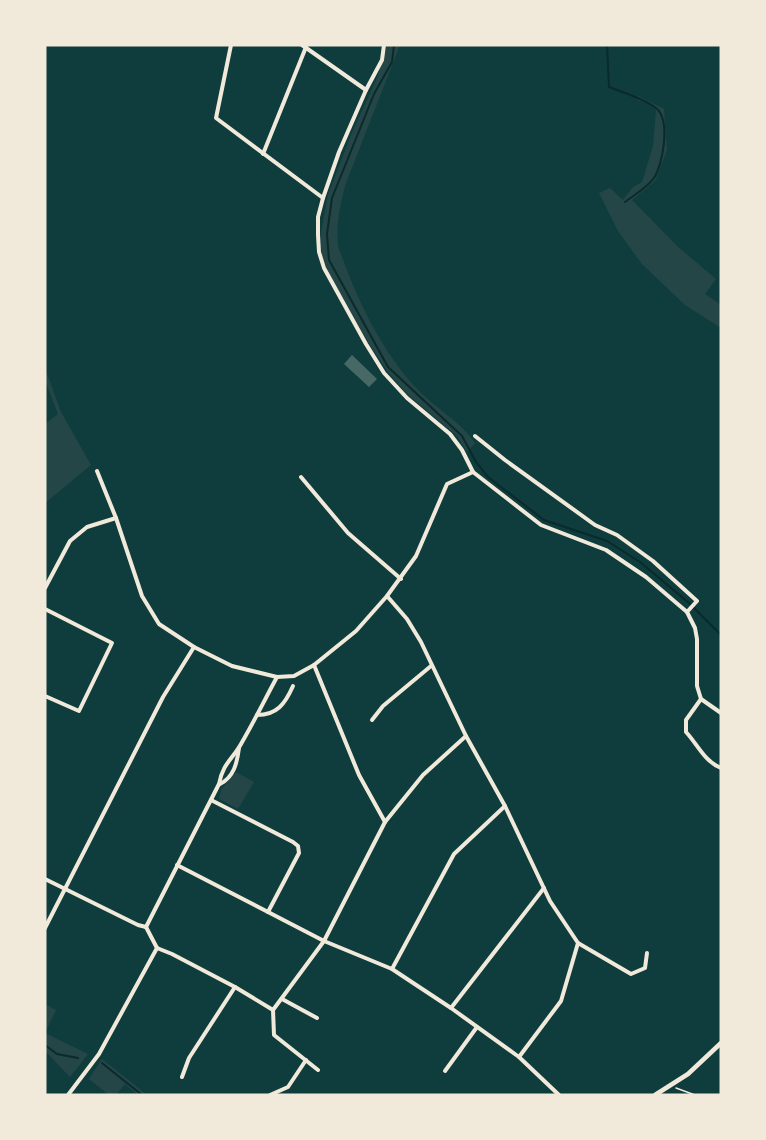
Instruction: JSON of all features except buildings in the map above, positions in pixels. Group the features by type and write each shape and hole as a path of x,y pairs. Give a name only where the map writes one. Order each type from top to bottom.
{"street":[{"path":"231,45 216,118 323,198"},
{"path":"384,45 382,60 339,152 318,217 319,252 329,277 384,373 407,398 450,435 462,450 473,472 541,525 606,550 646,577 688,611 697,639 697,686 701,699 721,713"},
{"path":"263,154 304,46 366,90"},
{"path":"475,436 595,525 616,535 653,561 697,601 688,611"},
{"path":"97,471 116,518 142,596 159,624 194,647 232,666 277,677 294,676 314,665 356,631 401,579 416,556 447,484 473,472"},
{"path":"301,477 348,533 401,579"},
{"path":"45,588 70,541 87,527 116,518"},
{"path":"387,596 407,619 421,642 466,736 505,806 550,902 578,943 632,974 645,968 647,953"},
{"path":"45,609 112,643 79,711 45,696"},
{"path":"45,928 163,697 194,647"},
{"path":"314,665 359,775 385,822"},
{"path":"372,720 383,706 432,666"},
{"path":"219,784 228,780 237,763 240,747 277,677"},
{"path":"257,714 269,715 279,710 293,686"},
{"path":"701,699 686,720 686,732 705,758 721,768"},
{"path":"318,1070 274,1035 273,1010 324,941 385,822 423,775 466,736"},
{"path":"146,927 219,784 221,774 230,757 240,747"},
{"path":"211,800 298,846 299,853 268,912"},
{"path":"392,969 454,854 505,806"},
{"path":"177,865 324,941 392,969 519,1057 560,1095"},
{"path":"45,879 146,927 157,948 235,987 273,1010"},
{"path":"451,1008 544,888"},
{"path":"519,1057 561,1001 578,943"},
{"path":"68,1095 99,1054 157,948"},
{"path":"182,1077 189,1058 235,987"},
{"path":"282,999 317,1018"},
{"path":"445,1071 477,1027"},
{"path":"655,1095 704,1060 721,1043"},
{"path":"270,1095 288,1087 306,1060"}],"path":[{"path":"670,1085 695,1095"}],"shaded area":[{"path":"387,45 400,45 346,183 339,214 338,246 361,303 392,358 418,390 469,435 475,443 467,452 457,436 407,394 388,372 371,347 329,273 322,255 320,238 328,195 351,135 377,78"},
{"path":"638,96 664,109 667,150 655,181 632,200 677,246 716,279 705,294 721,305 721,328 685,305 642,264 618,231 599,193 610,188 623,200 633,187 642,182 653,146 656,110 653,105 637,100"},
{"path":"45,368 61,412 91,465 45,503 45,424 58,414 45,380"},
{"path":"236,772 254,782 238,809 219,799 221,790"},
{"path":"45,1004 56,1010 45,1033"},
{"path":"45,1033 88,1054 70,1077 45,1051"},
{"path":"102,1059 147,1095 138,1095 125,1084 116,1095 109,1095 89,1079"}],"waterway":[{"path":"394,45 392,62 374,94 332,198 327,234 329,260 388,367 462,436 476,462 488,477 544,520 607,541 640,562 689,603 721,635"},
{"path":"607,45 609,87 651,104 661,114 663,122 663,153 654,178 625,202"},
{"path":"45,1045 57,1054 78,1058"},
{"path":"102,1063 142,1095"}]}
